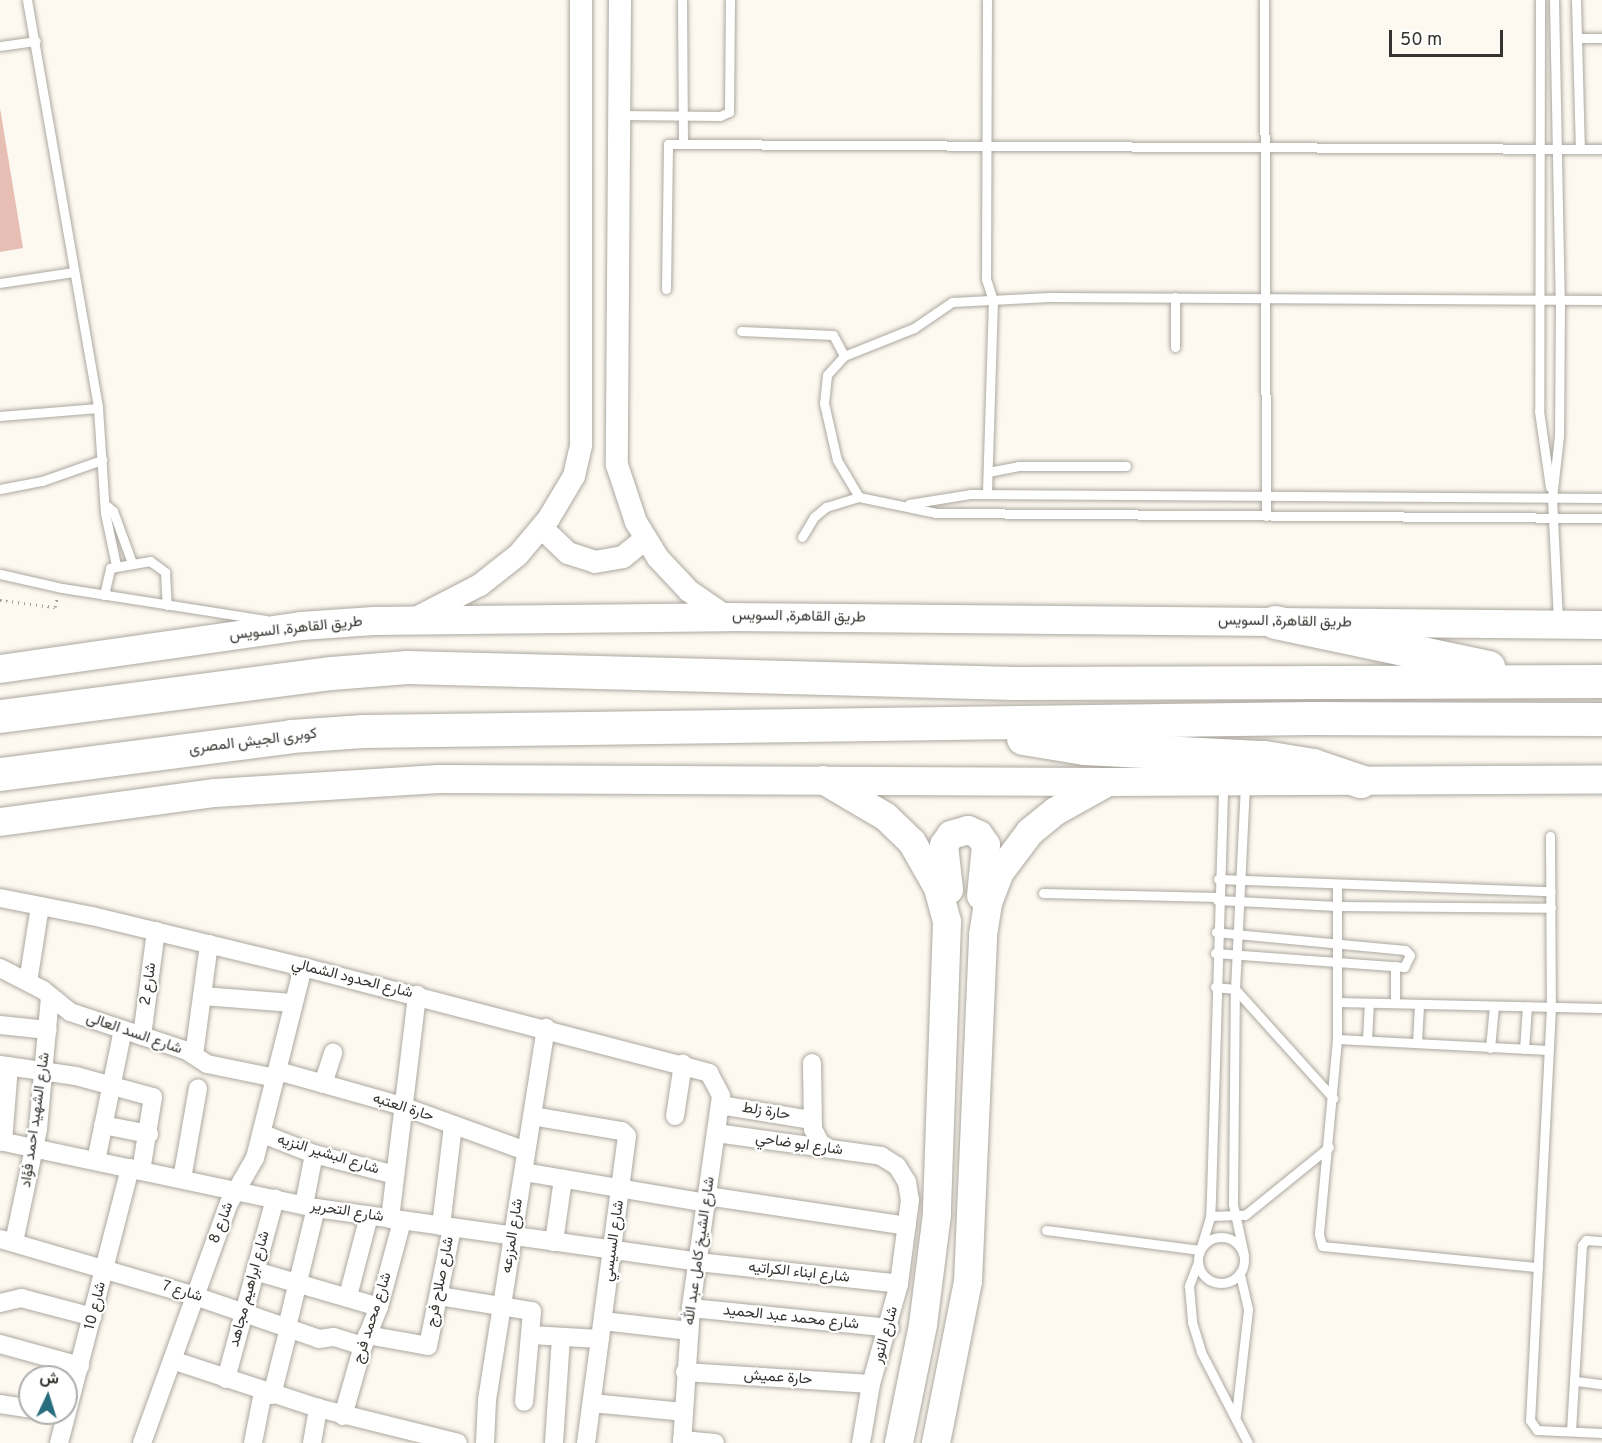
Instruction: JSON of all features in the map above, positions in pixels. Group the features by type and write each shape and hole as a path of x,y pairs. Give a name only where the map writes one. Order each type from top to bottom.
{"highway":[{"path":"1275,622 1552,681"},
{"path":"0,716 359,670 485,668 1014,683 1602,681"},
{"path":"982,724 1310,718 1602,719"},
{"path":"982,724 1022,737 1074,747 1288,760 1360,781"},
{"name":"كوبرى الجيش المصرى","path":"0,774 291,736 435,729 982,724"}],"main road":[{"name":"طريق القاهرة, السويس","path":"0,669 301,626 410,621 727,617 1602,625"},
{"path":"0,822 215,793 364,782 822,778 1107,782 1602,779"},
{"path":"822,778 886,817 912,842 938,888 947,922"},
{"path":"985,919 1000,872 1024,838 1056,811 1107,782"},
{"path":"899,1443 923,1325 938,1214 947,922 950,896 944,845 951,835 961,830 979,835 986,845 981,899 985,919 970,1259 963,1319 936,1443"}],"street":[{"path":"410,621 480,585 518,555 542,528 574,476 581,445 581,0"},
{"path":"620,0 617,465 628,503 645,539 681,583 727,617"},
{"path":"542,528 568,553 595,562 623,557 645,539"},
{"name":"شارع الحدود الشمالي","path":"0,898 156,931 417,995 701,1069"},
{"path":"28,982 40,906"},
{"name":"شارع 2","path":"142,1036 156,931"},
{"path":"194,1055 209,944"},
{"name":"شارع 8","path":"142,1443 195,1296 237,1191 250,1172 262,1134 303,967"},
{"name":"شارع السد العالى","path":"0,968 28,982 70,1012 194,1055 207,1064 277,1074"},
{"name":"شارع محمد فرج","path":"343,1416 365,1340 380,1307 396,1220 395,1175 417,995"},
{"path":"202,996 293,1004"},
{"name":"شارع الشهيد احمد فؤاد","path":"7,1240 34,1148 45,1070 50,997"},
{"path":"0,1025 48,1030"},
{"name":"شارع المزرعه","path":"485,1443 486,1413 546,1029"},
{"path":"96,1161 123,1030"},
{"path":"323,1083 333,1053"},
{"path":"812,1063 812,1120 816,1137 830,1149"},
{"path":"675,1116 683,1064"},
{"path":"1,1141 5,1065 45,1070 112,1084"},
{"name":"شارع الشيخ كامل عبد الله","path":"682,1441 691,1308 720,1105 715,1079 701,1069"},
{"name":"حارة العتبه","path":"277,1074 323,1083 403,1107 526,1151"},
{"name":"شارع 10","path":"78,1371 105,1268 135,1169 149,1134 153,1097 112,1084"},
{"path":"182,1179 198,1088"},
{"name":"حارة زلط","path":"720,1105 812,1120"},
{"name":"شارع السيسي","path":"532,1116 625,1133 621,1188 586,1443"},
{"path":"103,1125 149,1134"},
{"name":"شارع صلاح فرج","path":"365,1340 426,1347 439,1296 447,1227 453,1125"},
{"name":"شارع ابو ضاحي","path":"717,1133 881,1156"},
{"name":"شارع البشير النزيه","path":"262,1134 314,1154 395,1175"},
{"name":"شارع التحرير","path":"1,1141 310,1206 698,1262"},
{"path":"253,1443 288,1328 298,1282 310,1206 314,1154"},
{"name":"شارع النور","path":"861,1443 871,1384 890,1328 907,1226 908,1182 897,1166 881,1156"},
{"path":"524,1172 621,1188 907,1226"},
{"path":"555,1242 563,1179"},
{"name":"شارع ابراهيم مجاهد","path":"226,1379 274,1199"},
{"path":"348,1296 369,1216"},
{"name":"شارع 7","path":"7,1240 195,1296 319,1339 334,1337 365,1340"},
{"name":"شارع ابناء الكراتيه","path":"698,1262 899,1284"},
{"path":"255,1271 380,1307"},
{"path":"439,1296 530,1309 531,1335 524,1402"},
{"path":"0,1303 21,1298 93,1317"},
{"name":"شارع محمد عبد الحميد","path":"691,1308 890,1328"},
{"path":"603,1321 689,1331"},
{"path":"531,1335 600,1339"},
{"path":"554,1443 561,1336"},
{"path":"0,1344 80,1366"},
{"path":"172,1360 400,1437 458,1443"},
{"name":"حارة عميش","path":"686,1372 871,1384"},
{"path":"592,1403 683,1412"},
{"path":"0,1404 18,1407"},
{"path":"312,1443 318,1408"},
{"name":"شارع 10","path":"59,1443 60,1425"},
{"path":"682,1441 715,1443"}],"lane":[{"path":"27,0 98,408 107,506 106,521 116,565"},
{"path":"682,0 683,143"},
{"path":"619,115 720,117 729,112 730,0"},
{"path":"987,0 986,279 993,300 987,494"},
{"path":"1264,0 1266,516"},
{"path":"1540,0 1537,298 1539,411 1554,518 1558,625"},
{"path":"1552,498 1559,436 1560,299 1558,149 1554,102 1554,0"},
{"path":"1576,0 1580,149"},
{"path":"1577,38 1602,38"},
{"path":"0,46 36,42"},
{"path":"666,289 668,144 1602,149"},
{"path":"0,283 74,272"},
{"path":"1175,297 1175,347"},
{"path":"860,497 837,460 824,403 827,375 844,356 914,328 952,302 1175,297 1602,300"},
{"path":"741,331 834,335 844,356"},
{"path":"0,416 98,408"},
{"path":"0,489 42,481 102,460"},
{"path":"988,472 1018,466 1126,466"},
{"path":"903,505 987,494 1602,498"},
{"path":"802,537 814,517 826,507 860,497 975,516 1602,518"},
{"path":"107,506 113,511 132,563"},
{"path":"104,595 106,574 116,565 150,561 162,567 167,605"},
{"path":"0,574 59,588 301,626"},
{"path":"1234,781 1218,879 1210,1216 1189,1286 1192,1322 1208,1367 1236,1415 1248,1443"},
{"path":"1234,781 1242,880 1235,989 1234,1217 1244,1255 1240,1273 1248,1310 1236,1415"},
{"path":"1550,836 1551,1007 1530,1420 1537,1430 1602,1433 1601,1443"},
{"path":"1218,879 1337,886 1551,891"},
{"path":"1337,886 1337,1039 1329,1147 1319,1234 1322,1246 1538,1267"},
{"path":"1425,888 1425,906"},
{"path":"1043,893 1218,898 1241,902 1337,906 1551,908"},
{"path":"1215,953 1337,965 1404,967 1408,952 1216,932"},
{"path":"1395,966 1395,1003"},
{"path":"1215,987 1235,989 1333,1098"},
{"path":"1338,1002 1602,1008"},
{"path":"1367,1040 1369,1002"},
{"path":"1417,1043 1419,1004"},
{"path":"1490,1048 1494,1006"},
{"path":"1524,1049 1527,1006"},
{"path":"1337,1039 1549,1050"},
{"path":"1210,1216 1234,1217 1248,1214 1329,1147"},
{"path":"1046,1230 1200,1250"},
{"path":"1200,1250 1206,1242 1224,1237 1240,1246 1244,1255"},
{"path":"1571,1431 1576,1381 1582,1245 1586,1240 1602,1241"},
{"path":"1198,1262 1204,1276 1219,1283 1240,1273"},
{"path":"1576,1381 1602,1384"}],"path":[{"path":"0,600 55,607 59,588"}],"shaded area":[{"path":"0,108 23,248 0,252"}]}
